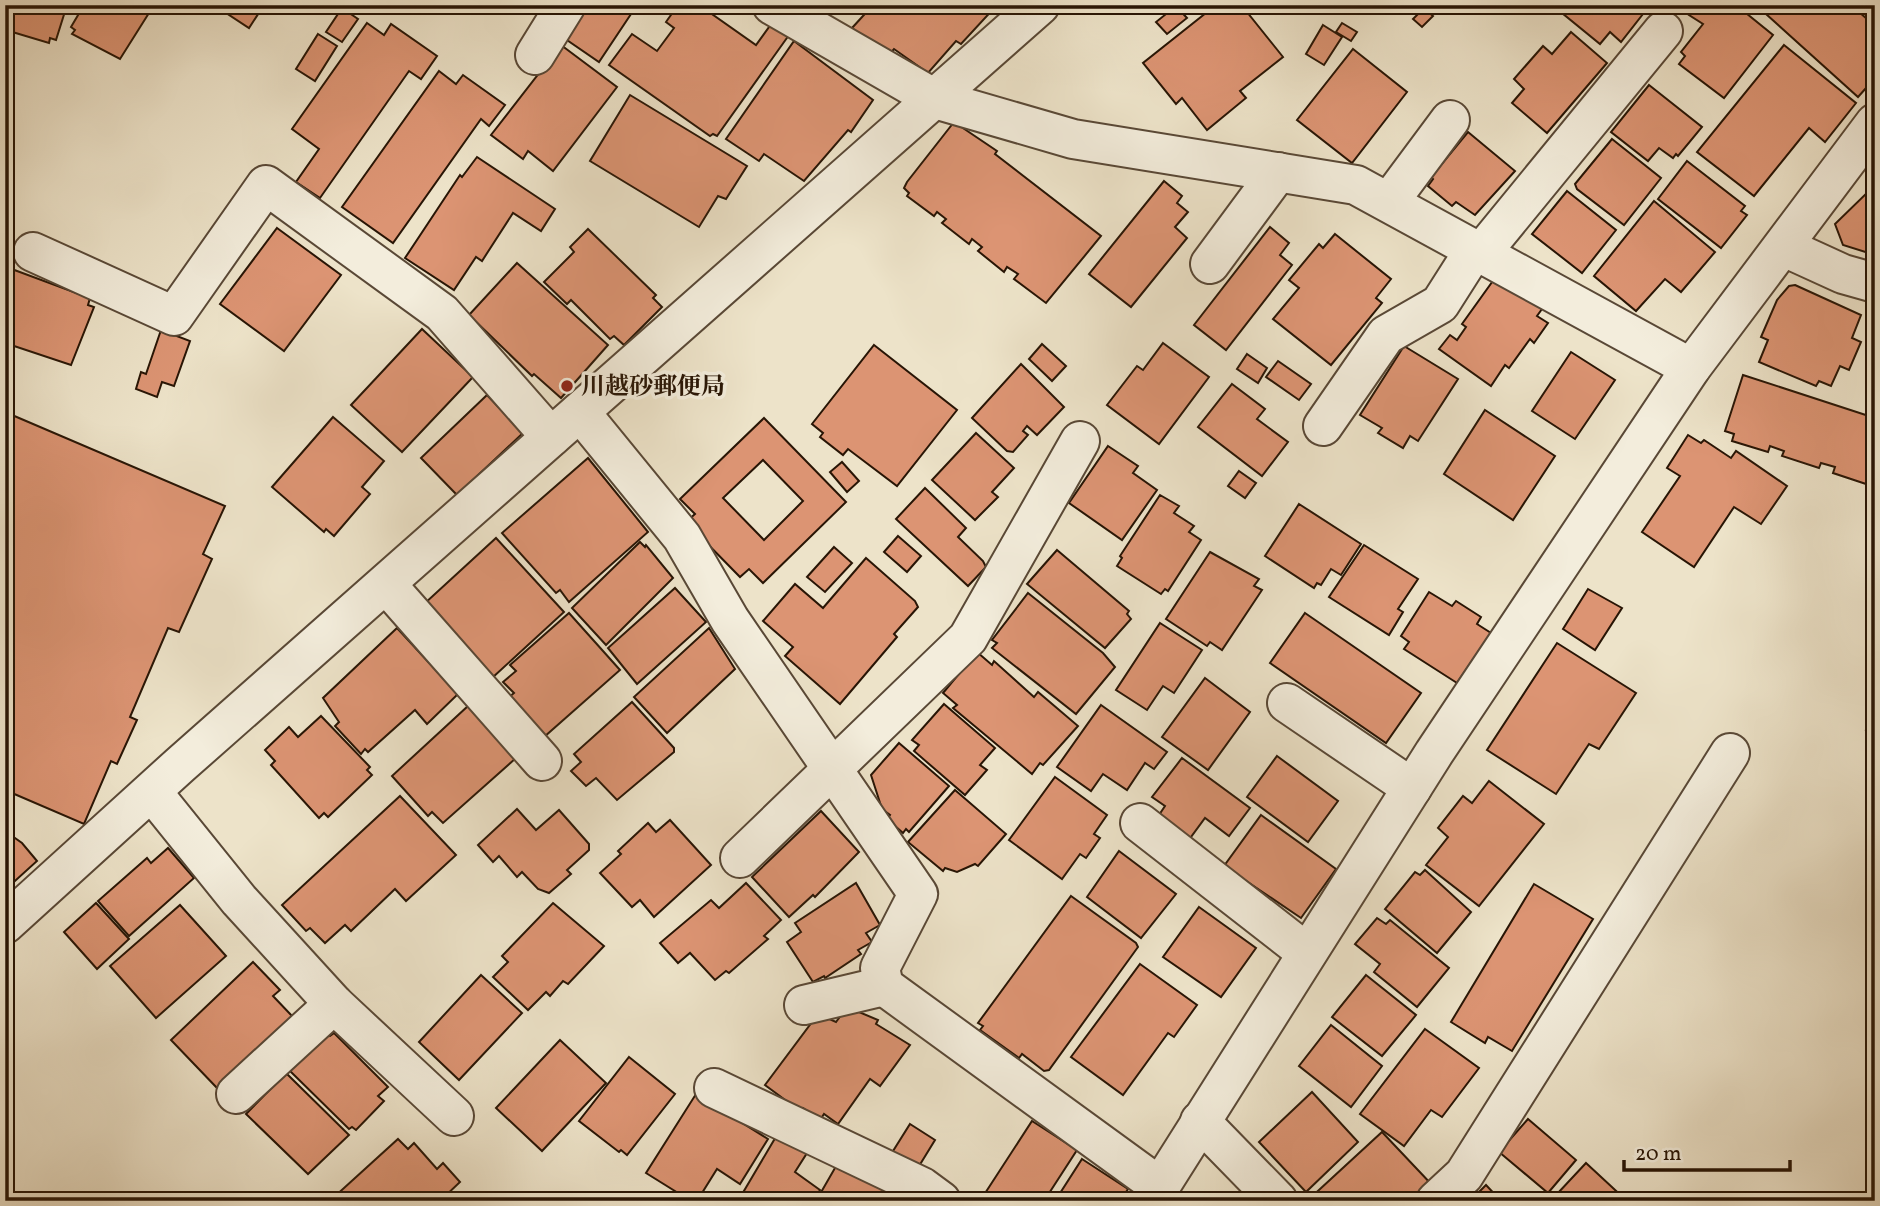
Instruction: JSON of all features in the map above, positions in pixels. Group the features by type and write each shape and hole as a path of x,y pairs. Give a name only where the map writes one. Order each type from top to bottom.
{"street":[{"path":"535,55 566,5"},
{"path":"772,5 935,99 1073,139 1356,184 1690,368"},
{"path":"5,924 1040,5"},
{"path":"1323,426 1386,335 1440,304 1478,251 1663,31"},
{"path":"1389,202 1450,120"},
{"path":"580,412 682,537 730,620 918,894 880,968 884,986 1155,1194 1412,788 1690,368 1784,247 1875,123"},
{"path":"1210,264 1278,173"},
{"path":"33,252 174,316 266,185 442,313 551,437"},
{"path":"1784,247 1843,274 1875,283"},
{"path":"740,858 968,638 1080,441"},
{"path":"386,583 542,761"},
{"path":"1287,703 1412,788"},
{"path":"1436,1201 1464,1175 1730,752"},
{"path":"152,792 239,900 334,1004 454,1116"},
{"path":"1140,823 1307,953"},
{"path":"804,1005 884,986"},
{"path":"236,1094 334,1004"},
{"path":"714,1088 922,1187 941,1201"},
{"path":"1200,1121 1278,1201"}],"building":[{"path":"11,5 67,5 56,40 50,38 49,43 9,31 10,26 5,22"},
{"path":"84,5 154,5 120,59 72,34 75,30 71,27"},
{"path":"214,5 264,5 249,28"},
{"path":"586,5 637,5 599,62 564,38"},
{"path":"678,5 699,5 756,45 772,23 789,35 717,136 710,136 609,65 632,34 657,51 674,28 666,22"},
{"path":"873,5 997,5 961,44 956,41 928,73 894,49 888,56 852,28"},
{"path":"1216,5 1246,5 1243,7 1283,57 1240,91 1246,98 1207,130 1182,98 1176,104 1143,63"},
{"path":"1568,5 1650,5 1621,42 1610,32 1600,44 1562,13"},
{"path":"1697,5 1736,5 1773,35 1724,98 1679,64 1685,56 1681,52 1703,24 1689,15"},
{"path":"1756,5 1851,5 1875,26 1875,78 1858,97"},
{"path":"1176,6 1187,18 1167,34 1156,22"},
{"path":"342,8 358,19 342,42 326,32"},
{"path":"1424,8 1433,16 1422,27 1413,19"},
{"path":"367,23 384,35 391,24 437,56 421,79 409,71 320,198 296,182 319,149 292,129"},
{"path":"1342,23 1357,32 1351,41 1336,32"},
{"path":"1323,25 1342,37 1324,65 1306,54"},
{"path":"1571,32 1607,63 1547,133 1512,103 1524,89 1514,79 1543,46 1552,54"},
{"path":"318,34 337,46 315,81 296,69"},
{"path":"794,41 873,100 851,132 848,130 804,181 764,154 759,161 726,139"},
{"path":"561,45 617,87 553,171 528,151 523,159 491,135"},
{"path":"1784,45 1856,103 1825,142 1809,128 1754,196 1697,152"},
{"path":"1353,49 1407,92 1352,163 1297,120"},
{"path":"439,71 456,84 463,75 505,105 489,126 481,119 393,243 342,207"},
{"path":"1649,85 1702,127 1678,156 1676,154 1673,158 1659,148 1648,161 1611,132"},
{"path":"630,95 747,166 726,199 718,196 699,227 590,161"},
{"path":"954,122 997,151 995,154 1101,236 1046,303 1014,279 1018,274 1007,267 1004,272 978,251 982,247 972,239 969,244 942,223 946,219 937,212 934,216 907,196 909,193 904,188 907,182"},
{"path":"1468,132 1515,171 1475,215 1456,202 1452,206 1428,186 1433,179 1431,177"},
{"path":"1612,139 1661,178 1624,225 1577,189 1575,184"},
{"path":"477,157 555,209 541,231 513,213 482,261 476,257 454,290 405,258 460,175 462,177"},
{"path":"1687,161 1745,206 1741,211 1747,215 1721,248 1658,199"},
{"path":"1164,181 1182,196 1177,203 1188,212 1175,227 1187,238 1131,307 1089,274"},
{"path":"1875,185 1875,255 1843,245 1835,224"},
{"path":"1567,191 1616,230 1582,273 1532,234"},
{"path":"1654,201 1715,252 1681,292 1665,279 1636,311 1594,276"},
{"path":"1270,227 1289,243 1280,255 1292,265 1226,350 1194,325"},
{"path":"277,228 341,275 284,351 220,304"},
{"path":"588,229 656,295 653,298 662,307 624,345 614,336 610,339 571,300 567,304 544,282 574,252 570,247"},
{"path":"1335,234 1391,279 1376,298 1382,303 1331,365 1273,319 1299,288 1289,280 1319,244 1323,248"},
{"path":"517,263 608,345 561,398 534,374 532,376 469,315"},
{"path":"9,268 90,298 88,305 94,307 71,365 5,343 5,278"},
{"path":"1500,271 1542,309 1537,316 1548,323 1534,343 1530,339 1509,368 1505,365 1491,386 1439,349 1450,335 1457,340 1466,327 1462,324"},
{"path":"1795,285 1861,315 1852,338 1861,342 1849,370 1840,366 1831,386 1819,381 1816,386 1759,362 1768,340 1761,337 1777,300 1789,286"},
{"path":"422,329 473,377 402,452 351,405"},
{"path":"161,330 190,341 174,386 162,382 157,397 136,389 141,372 146,374"},
{"path":"1163,343 1209,377 1159,444 1107,405 1137,366 1143,370"},
{"path":"1042,344 1066,366 1052,381 1029,359"},
{"path":"874,345 957,410 897,486 848,449 843,455 820,437 823,433 812,424"},
{"path":"1404,346 1458,379 1418,441 1410,436 1403,448 1378,433 1382,428 1360,415"},
{"path":"1571,352 1615,380 1575,439 1532,411"},
{"path":"1247,354 1267,368 1258,383 1237,369"},
{"path":"1278,361 1311,384 1299,400 1266,377"},
{"path":"1021,364 1064,407 1037,435 1027,426 1023,431 1028,435 1013,452 1007,451 972,418"},
{"path":"1743,375 1875,418 1875,480 1872,479 1869,485 1833,473 1835,467 1821,463 1819,468 1782,456 1784,451 1770,446 1768,452 1732,441 1734,434 1725,431"},
{"path":"1232,384 1265,409 1257,419 1288,442 1262,476 1198,427"},
{"path":"487,395 523,433 457,495 421,458"},
{"path":"1485,410 1555,456 1513,520 1444,474"},
{"path":"5,412 225,506 203,554 212,559 179,632 168,628 130,717 137,720 117,764 111,761 84,824 5,790"},
{"path":"333,417 384,461 362,487 370,494 334,536 326,529 324,532 272,487"},
{"path":"764,418 846,502 763,583 749,569 740,577 686,522 695,514 680,499","holes":["763,460 803,501 764,540 723,498"]},
{"path":"976,433 1014,468 992,492 998,497 975,520 932,480"},
{"path":"1688,435 1701,443 1704,440 1731,458 1736,451 1787,486 1761,524 1734,507 1694,567 1642,532 1680,476 1667,468"},
{"path":"1108,446 1138,466 1133,473 1157,490 1122,540 1069,503"},
{"path":"588,458 648,532 569,602 560,590 556,593 502,533"},
{"path":"842,462 859,481 847,492 830,472"},
{"path":"1239,471 1256,483 1245,498 1228,486"},
{"path":"925,488 966,528 958,537 986,567 968,586 896,519"},
{"path":"1160,495 1179,506 1174,513 1194,526 1189,532 1201,540 1168,591 1165,589 1161,594 1117,566 1122,558 1120,556"},
{"path":"1299,504 1361,544 1341,575 1331,569 1321,585 1317,583 1314,588 1265,556"},
{"path":"898,536 921,556 907,572 884,552"},
{"path":"496,538 564,612 492,678 424,604"},
{"path":"640,542 645,547 646,545 673,578 606,645 572,608"},
{"path":"1364,545 1418,579 1398,609 1403,612 1389,635 1329,597"},
{"path":"834,547 852,563 825,592 807,577"},
{"path":"1057,550 1129,611 1127,614 1131,619 1105,648 1027,584"},
{"path":"1210,552 1259,579 1254,586 1262,590 1222,650 1210,642 1207,646 1166,619"},
{"path":"866,558 915,601 918,607 894,634 897,637 840,704 785,656 793,647 763,621 795,584 823,608"},
{"path":"675,588 706,622 637,684 608,648"},
{"path":"1588,589 1622,608 1595,650 1563,629"},
{"path":"1429,592 1452,606 1456,601 1481,617 1477,624 1491,633 1457,683 1404,649 1409,642 1401,636"},
{"path":"1028,593 1103,653 1115,667 1076,714 992,648 997,643 992,640"},
{"path":"569,613 620,670 544,737 508,698 514,693 503,682 516,671 510,665"},
{"path":"1305,613 1421,693 1386,743 1270,663"},
{"path":"1160,623 1202,650 1174,693 1163,686 1147,710 1116,690"},
{"path":"397,628 458,694 427,724 415,710 368,752 365,749 361,754 335,726 339,722 323,698"},
{"path":"709,628 735,669 667,733 634,697"},
{"path":"1557,643 1636,693 1599,749 1589,744 1556,794 1487,750"},
{"path":"977,652 992,665 994,661 1034,697 1038,692 1078,726 1032,774 953,708 957,705 943,693"},
{"path":"1205,678 1250,712 1208,770 1162,737"},
{"path":"632,702 674,748 674,752 617,800 596,778 586,786 571,771 581,762 574,754"},
{"path":"944,704 995,748 980,765 987,770 965,795 914,751 919,745 912,740"},
{"path":"1101,705 1167,752 1154,769 1145,763 1127,790 1103,774 1091,791 1057,767"},
{"path":"468,706 516,758 443,823 432,812 428,816 392,776"},
{"path":"321,716 370,767 367,770 372,775 328,817 324,813 319,818 271,765 275,761 265,750 289,727 298,737"},
{"path":"1875,717 1875,750 1867,745 1874,736 1866,730"},
{"path":"899,743 949,786 909,832 906,829 903,833 887,819 890,815 882,809 871,775"},
{"path":"1277,756 1338,801 1308,842 1247,797"},
{"path":"1182,758 1250,808 1229,836 1205,818 1188,841 1157,818 1165,806 1152,797"},
{"path":"1055,777 1107,815 1094,834 1100,838 1086,858 1080,854 1062,879 1009,840"},
{"path":"1489,781 1544,824 1479,906 1426,865 1448,837 1438,828 1463,796 1472,803"},
{"path":"955,790 1006,834 978,866 975,864 957,872 945,868 943,871 908,842"},
{"path":"400,796 456,855 406,901 395,889 351,931 345,925 325,943 310,928 306,931 282,905"},
{"path":"517,809 536,830 559,810 589,844 589,850 567,870 571,874 549,893 538,889 522,872 517,877 499,856 493,862 478,845"},
{"path":"821,811 859,852 815,897 813,895 789,917 752,877"},
{"path":"1261,815 1336,869 1301,918 1224,866"},
{"path":"670,820 711,865 654,917 640,900 632,907 600,873 621,854 618,851 648,823 656,832"},
{"path":"5,831 22,843 37,861 5,890"},
{"path":"168,848 194,878 129,936 98,901 147,858 151,863"},
{"path":"1119,851 1176,894 1141,938 1087,897"},
{"path":"1425,870 1471,912 1437,953 1385,909 1415,872 1420,875"},
{"path":"746,883 781,920 764,936 768,939 729,973 726,971 715,980 690,953 678,963 660,943 711,900 719,908"},
{"path":"856,883 880,925 866,933 872,942 858,950 861,954 825,978 824,976 813,982 787,942 801,932 795,923"},
{"path":"1534,884 1593,919 1512,1051 1488,1037 1485,1043 1451,1022"},
{"path":"1071,896 1138,947 1049,1070 1044,1071 1022,1054 1019,1058 980,1030 983,1026 978,1023"},
{"path":"96,903 129,939 97,969 64,932"},
{"path":"553,903 604,946 568,984 563,981 550,996 546,992 528,1010 493,977 508,962 502,956"},
{"path":"180,905 226,956 156,1018 110,966"},
{"path":"1199,907 1256,948 1221,997 1163,957"},
{"path":"1377,918 1386,924 1390,920 1449,968 1417,1007 1374,972 1380,964 1355,944"},
{"path":"253,962 280,990 273,996 293,1017 218,1089 171,1040"},
{"path":"1140,964 1197,1005 1174,1037 1168,1033 1123,1095 1071,1057"},
{"path":"481,975 522,1013 459,1080 419,1042"},
{"path":"1366,975 1416,1015 1382,1056 1332,1017"},
{"path":"847,1007 878,1020 876,1024 910,1045 880,1086 870,1079 838,1124 824,1114 820,1120 803,1108 800,1111 765,1085 818,1014 836,1022"},
{"path":"1331,1025 1382,1066 1351,1107 1299,1066"},
{"path":"1425,1029 1479,1068 1442,1117 1431,1110 1404,1146 1360,1114"},
{"path":"327,1033 330,1036 334,1033 388,1087 378,1096 384,1101 356,1130 352,1127 349,1129 289,1070"},
{"path":"560,1040 606,1083 542,1151 496,1108"},
{"path":"629,1057 675,1094 627,1155 621,1150 619,1152 579,1121"},
{"path":"286,1073 349,1135 308,1174 246,1114"},
{"path":"1312,1092 1358,1142 1306,1192 1259,1142"},
{"path":"696,1094 768,1139 740,1184 717,1169 697,1201 691,1201 646,1173"},
{"path":"1528,1119 1576,1160 1548,1193 1499,1152"},
{"path":"1032,1121 1077,1150 1044,1201 980,1201"},
{"path":"910,1124 935,1140 916,1171 888,1159"},
{"path":"1382,1132 1434,1187 1419,1201 1391,1201 1388,1197 1383,1201 1307,1201"},
{"path":"777,1135 807,1153 795,1172 820,1190 814,1201 738,1201"},
{"path":"398,1139 408,1149 414,1143 437,1169 443,1163 460,1182 440,1201 431,1195 425,1201 336,1201 333,1198"},
{"path":"1082,1159 1128,1189 1120,1201 1055,1201"},
{"path":"839,1161 898,1191 892,1201 816,1201"},
{"path":"1586,1163 1627,1201 1564,1201 1557,1194"},
{"path":"1486,1185 1501,1201 1470,1201"}],"place":[{"name":"川越砂郵便局","path":"567,386"}]}
